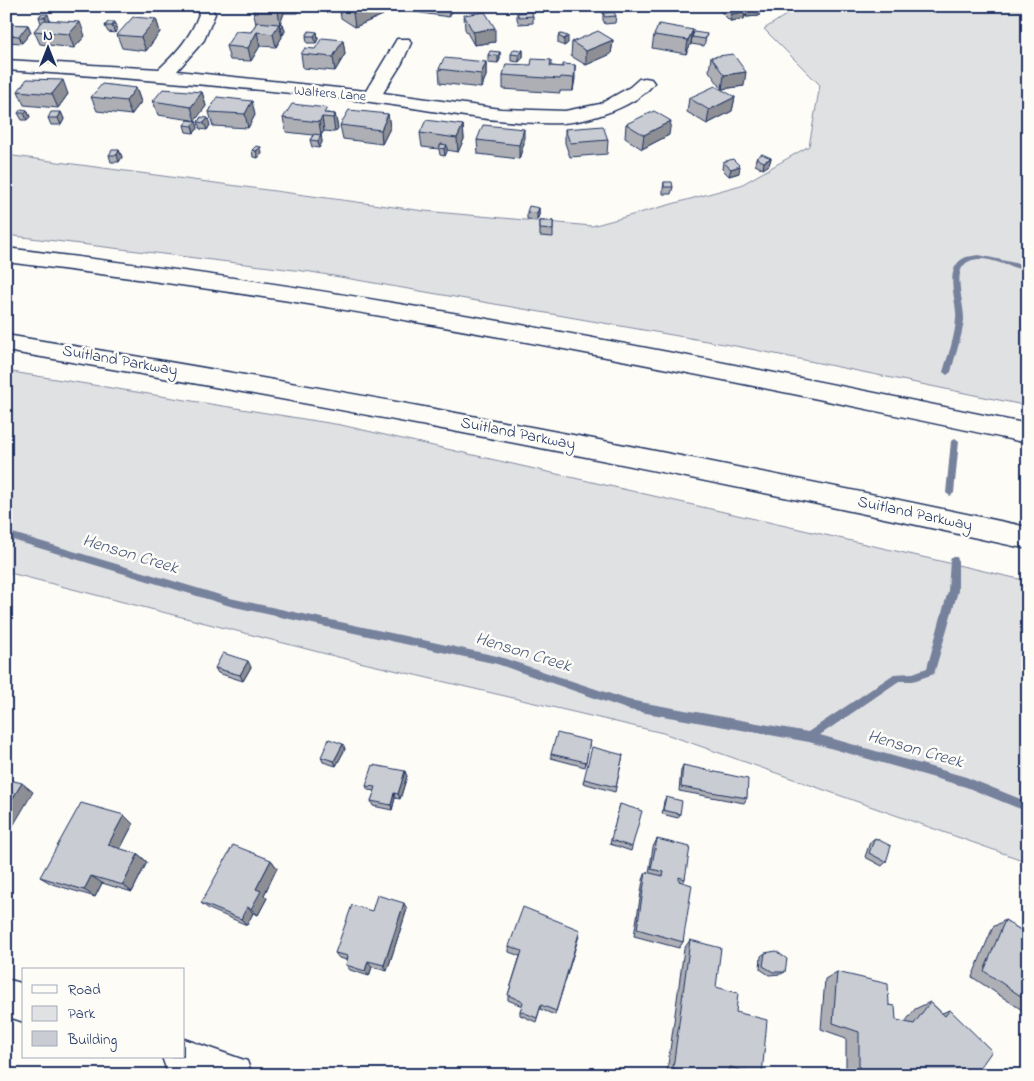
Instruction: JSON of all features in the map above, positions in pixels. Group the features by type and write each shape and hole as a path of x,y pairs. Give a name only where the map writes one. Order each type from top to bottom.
{"main road":[{"path":"163,75 195,39 205,23 207,14 202,6"},
{"path":"371,98 393,63 403,42"},
{"name":"Walters Lane","path":"6,65 163,75 501,114 565,117 606,108 636,91 645,83"},
{"path":"6,255 188,278 513,330 1028,434"},
{"name":"Suitland Parkway","path":"6,343 323,397 462,423 736,476 1028,538"},
{"path":"6,997 22,1002"},
{"path":"184,1058 233,1075"}],"green space":[{"path":"800,6 1028,6 1028,406 741,347 311,272 6,235 6,155 424,211 592,226 741,185 809,146 820,85 764,29"},
{"path":"6,371 341,425 1028,581 1028,862 663,733 338,657 6,572"}],"building":[{"path":"254,6 279,6 278,11 253,11"},
{"path":"342,6 370,6 353,13"},
{"path":"723,6 735,6 745,12 732,14"},
{"path":"744,6 758,6 760,9 748,10"},
{"path":"531,11 533,16 519,17 517,13"},
{"path":"485,12 495,28 473,32 464,15"},
{"path":"614,12 616,16 605,17 603,13"},
{"path":"41,14 48,14 45,17 39,17"},
{"path":"133,17 156,19 141,37 117,35"},
{"path":"44,20 80,22 69,34 34,31"},
{"path":"108,22 115,22 112,26 105,26"},
{"path":"257,22 279,24 273,34 257,32 248,48 226,46 236,31 251,32"},
{"path":"6,24 28,25 19,36 6,35"},
{"path":"659,24 693,30 688,40 654,35"},
{"path":"309,31 317,32 314,36 306,36"},
{"path":"598,31 613,40 586,51 572,42"},
{"path":"694,32 707,34 705,39 692,37"},
{"path":"561,34 568,36 564,39 558,36"},
{"path":"322,38 343,40 333,57 301,54 305,48 315,49"},
{"path":"514,49 523,50 519,55 511,54"},
{"path":"490,51 500,52 498,56 488,55"},
{"path":"733,54 746,72 724,75 711,57"},
{"path":"444,58 486,62 481,74 439,69"},
{"path":"532,59 551,60 550,66 563,67 563,64 575,65 574,78 561,77 560,79 503,75 506,64 531,65"},
{"path":"27,79 63,80 52,94 18,91"},
{"path":"102,84 136,88 126,101 91,97"},
{"path":"715,86 735,97 709,110 689,98"},
{"path":"163,89 202,92 191,107 153,101"},
{"path":"217,97 252,101 245,114 209,112"},
{"path":"292,104 327,108 324,113 335,114 333,118 322,117 319,122 283,118"},
{"path":"21,109 27,110 24,113 18,113"},
{"path":"349,110 388,114 381,130 340,125"},
{"path":"654,111 671,121 644,135 626,124"},
{"path":"51,112 61,112 58,118 48,118"},
{"path":"201,117 208,118 204,123 198,122"},
{"path":"188,120 196,121 192,126 184,125"},
{"path":"426,120 463,125 457,138 420,133"},
{"path":"483,125 524,129 519,145 477,140"},
{"path":"603,126 608,140 570,143 565,129"},
{"path":"314,134 321,135 318,141 310,140"},
{"path":"441,144 447,145 444,149 439,148"},
{"path":"256,146 261,147 256,151 252,150"},
{"path":"112,150 119,150 117,155 109,155"},
{"path":"762,154 771,158 764,162 756,158"},
{"path":"733,159 740,166 731,169 723,162"},
{"path":"664,182 672,182 673,187 664,187"},
{"path":"529,206 539,208 537,213 527,212"},
{"path":"540,221 553,221 553,230 540,229"},
{"path":"223,653 248,661 240,675 215,668"},
{"path":"557,733 590,741 586,762 551,754"},
{"path":"329,739 343,744 334,761 321,757"},
{"path":"592,747 623,755 616,787 584,779"},
{"path":"373,765 405,771 398,794 394,793 391,805 371,801 376,787 366,786"},
{"path":"683,765 748,779 747,798 681,787"},
{"path":"6,779 22,783 6,809"},
{"path":"666,797 682,801 680,814 663,810"},
{"path":"81,803 124,815 108,845 138,854 123,885 91,876 84,890 40,877"},
{"path":"620,804 642,811 632,847 611,840"},
{"path":"875,838 891,846 886,862 869,853"},
{"path":"657,839 690,847 685,879 679,877 679,881 692,885 683,942 637,929 646,872 663,876 664,872 651,869"},
{"path":"233,845 271,860 256,889 261,891 251,909 247,907 241,919 201,903"},
{"path":"377,895 404,903 384,965 368,961 365,971 346,965 348,956 335,953 352,905 372,911"},
{"path":"523,907 580,930 556,1011 541,1005 537,1018 520,1011 523,1002 508,995 522,951 509,946"},
{"path":"1005,920 1028,935 1028,1001 984,971"},
{"path":"690,940 721,948 716,987 738,993 736,1012 767,1020 762,1075 730,1067 729,1075 696,1075 673,1068"},
{"path":"776,951 787,959 785,972 773,972 763,966 765,953"},
{"path":"837,972 888,984 889,1005 895,1006 896,1020 914,1024 930,1002 945,1016 950,1010 992,1051 975,1075 859,1075 859,1032 833,1023"}],"waterway":[{"path":"947,372 960,319 956,282 956,272 960,264 967,259 985,257 1028,268"},
{"path":"950,493 955,441"},
{"name":"Henson Creek","path":"6,534 230,602 497,660 629,705 809,737"},
{"path":"809,737 897,677 913,677 931,671 953,591 954,560"},
{"name":"Henson Creek","path":"809,737 966,782 1028,807"}]}
